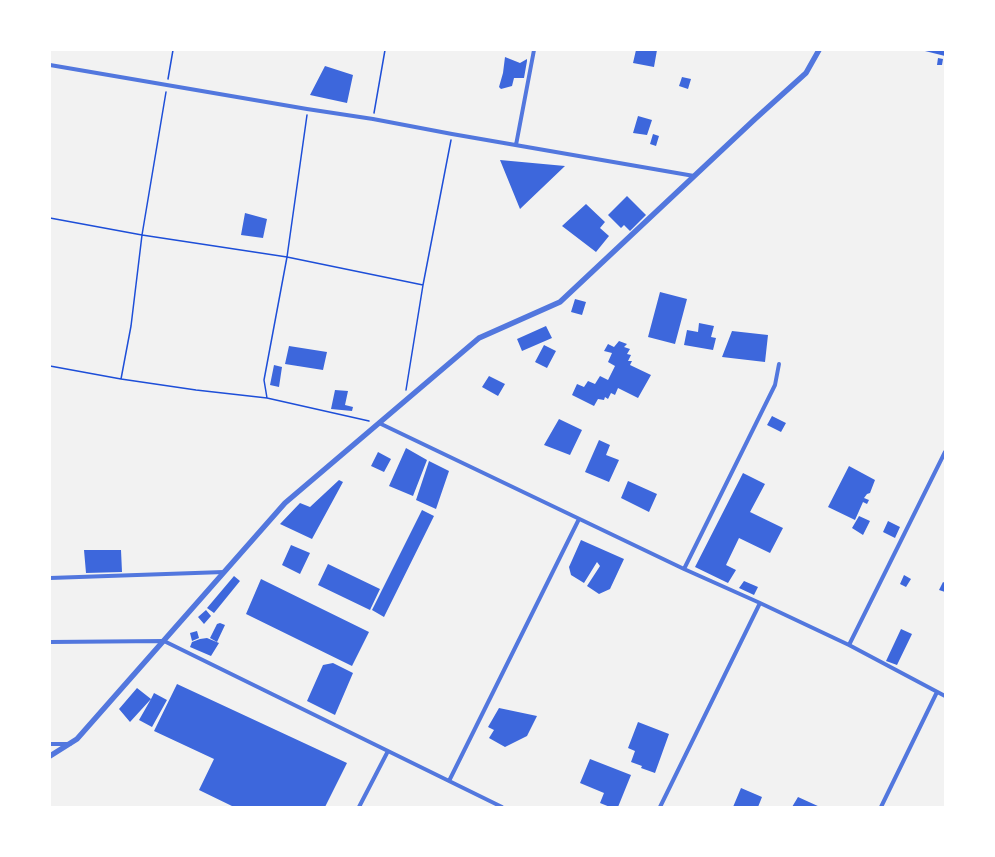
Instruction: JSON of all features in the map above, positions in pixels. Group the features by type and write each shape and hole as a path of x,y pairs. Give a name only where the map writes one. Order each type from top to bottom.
{"street":[{"path":"516,145 534,50"},
{"path":"50,756 77,739 285,503 479,338 560,302 806,73 820,50"},
{"path":"50,65 373,119 694,176"},
{"path":"684,569 776,385 779,364"},
{"path":"379,423 684,569 849,645 945,696"},
{"path":"849,645 945,452"},
{"path":"449,781 579,519"},
{"path":"50,578 224,572"},
{"path":"660,807 760,603"},
{"path":"50,642 164,641 502,807"},
{"path":"881,807 938,692"},
{"path":"50,744 70,744"},
{"path":"359,807 388,751"}],"path":[{"path":"121,379 131,326 142,235 173,50"},
{"path":"373,119 385,50"},
{"path":"267,398 264,380 287,257 307,109"},
{"path":"404,402 423,285 452,134"},
{"path":"50,218 142,235 287,257 423,285"},
{"path":"50,366 121,379 196,390 267,398 379,423"}],"building":[{"path":"636,50 657,50 654,67 633,63"},
{"path":"945,50 945,56 925,51"},
{"path":"505,57 520,63 527,59 527,61 524,78 514,78 512,86 501,89 499,87"},
{"path":"938,58 943,59 942,65 937,65"},
{"path":"325,66 353,75 347,103 310,95"},
{"path":"682,77 691,79 688,89 679,86"},
{"path":"638,116 652,120 647,135 633,133"},
{"path":"653,134 659,136 656,146 650,144"},
{"path":"500,160 565,166 520,209"},
{"path":"627,196 646,215 630,231 624,225 621,228 608,215"},
{"path":"586,204 605,222 600,228 609,236 596,252 562,226"},
{"path":"245,213 267,219 263,238 241,235"},
{"path":"660,292 687,299 675,344 648,337"},
{"path":"575,299 586,302 582,315 571,312"},
{"path":"699,323 714,326 711,337 716,338 713,350 684,345 687,330 698,332"},
{"path":"546,326 552,338 522,351 517,339"},
{"path":"732,331 768,335 765,362 722,357"},
{"path":"619,341 627,344 624,347 630,349 627,354 631,355 628,361 632,361 630,365 651,375 638,398 618,388 615,395 611,393 608,399 605,397 604,400 598,399 594,406 572,395 577,384 584,387 588,381 595,384 600,376 608,380 615,366 608,362 612,353 604,351 608,344 614,347"},
{"path":"544,345 556,351 547,368 535,362"},
{"path":"289,346 327,352 323,370 285,364"},
{"path":"274,365 282,367 279,387 270,385"},
{"path":"489,376 505,384 498,396 482,387"},
{"path":"335,390 348,391 345,405 353,407 352,411 331,409"},
{"path":"772,416 786,423 781,432 767,425"},
{"path":"559,419 582,430 570,455 544,445"},
{"path":"599,440 610,445 606,455 619,460 609,482 585,472"},
{"path":"406,448 427,460 413,496 389,486"},
{"path":"378,452 391,459 384,472 371,466"},
{"path":"429,461 449,471 436,509 416,500"},
{"path":"849,466 875,480 870,493 864,498 869,500 867,504 863,502 855,520 828,507"},
{"path":"743,473 765,484 750,512 783,528 770,553 739,538 726,565 736,570 728,583 695,567"},
{"path":"339,480 343,482 312,539 280,524 300,503 310,507"},
{"path":"628,481 657,494 649,512 621,498"},
{"path":"422,510 434,516 384,617 372,610"},
{"path":"859,516 870,521 863,535 852,528"},
{"path":"888,521 900,527 895,538 883,532"},
{"path":"581,540 624,559 610,589 599,594 587,586 600,566 597,562 584,583 571,575 569,567"},
{"path":"291,545 310,553 300,574 282,565"},
{"path":"84,550 121,550 122,572 86,573"},
{"path":"328,564 380,589 370,610 318,585"},
{"path":"904,575 911,579 906,587 900,584"},
{"path":"234,576 240,581 214,613 207,608"},
{"path":"261,579 369,632 352,666 246,614"},
{"path":"744,581 758,587 754,595 739,588"},
{"path":"943,582 945,583 945,592 939,590"},
{"path":"206,610 211,616 204,624 198,617"},
{"path":"220,623 225,625 217,642 210,638 217,624"},
{"path":"901,629 912,634 897,665 886,661"},
{"path":"197,631 199,638 192,641 190,633"},
{"path":"207,638 219,643 211,656 190,647 192,642"},
{"path":"333,663 353,673 335,715 307,701 323,665"},
{"path":"177,684 347,763 325,807 234,807 199,790 214,759 154,731"},
{"path":"137,688 151,699 130,722 119,709"},
{"path":"154,693 167,700 152,727 139,720"},
{"path":"499,708 537,716 527,736 505,747 489,738 494,730 488,727"},
{"path":"638,722 669,734 655,773 641,768 642,766 631,762 635,751 628,748"},
{"path":"590,759 631,775 618,807 610,807 600,803 604,793 580,783"},
{"path":"741,788 762,797 758,807 733,807"},
{"path":"798,797 820,807 792,807"}]}
